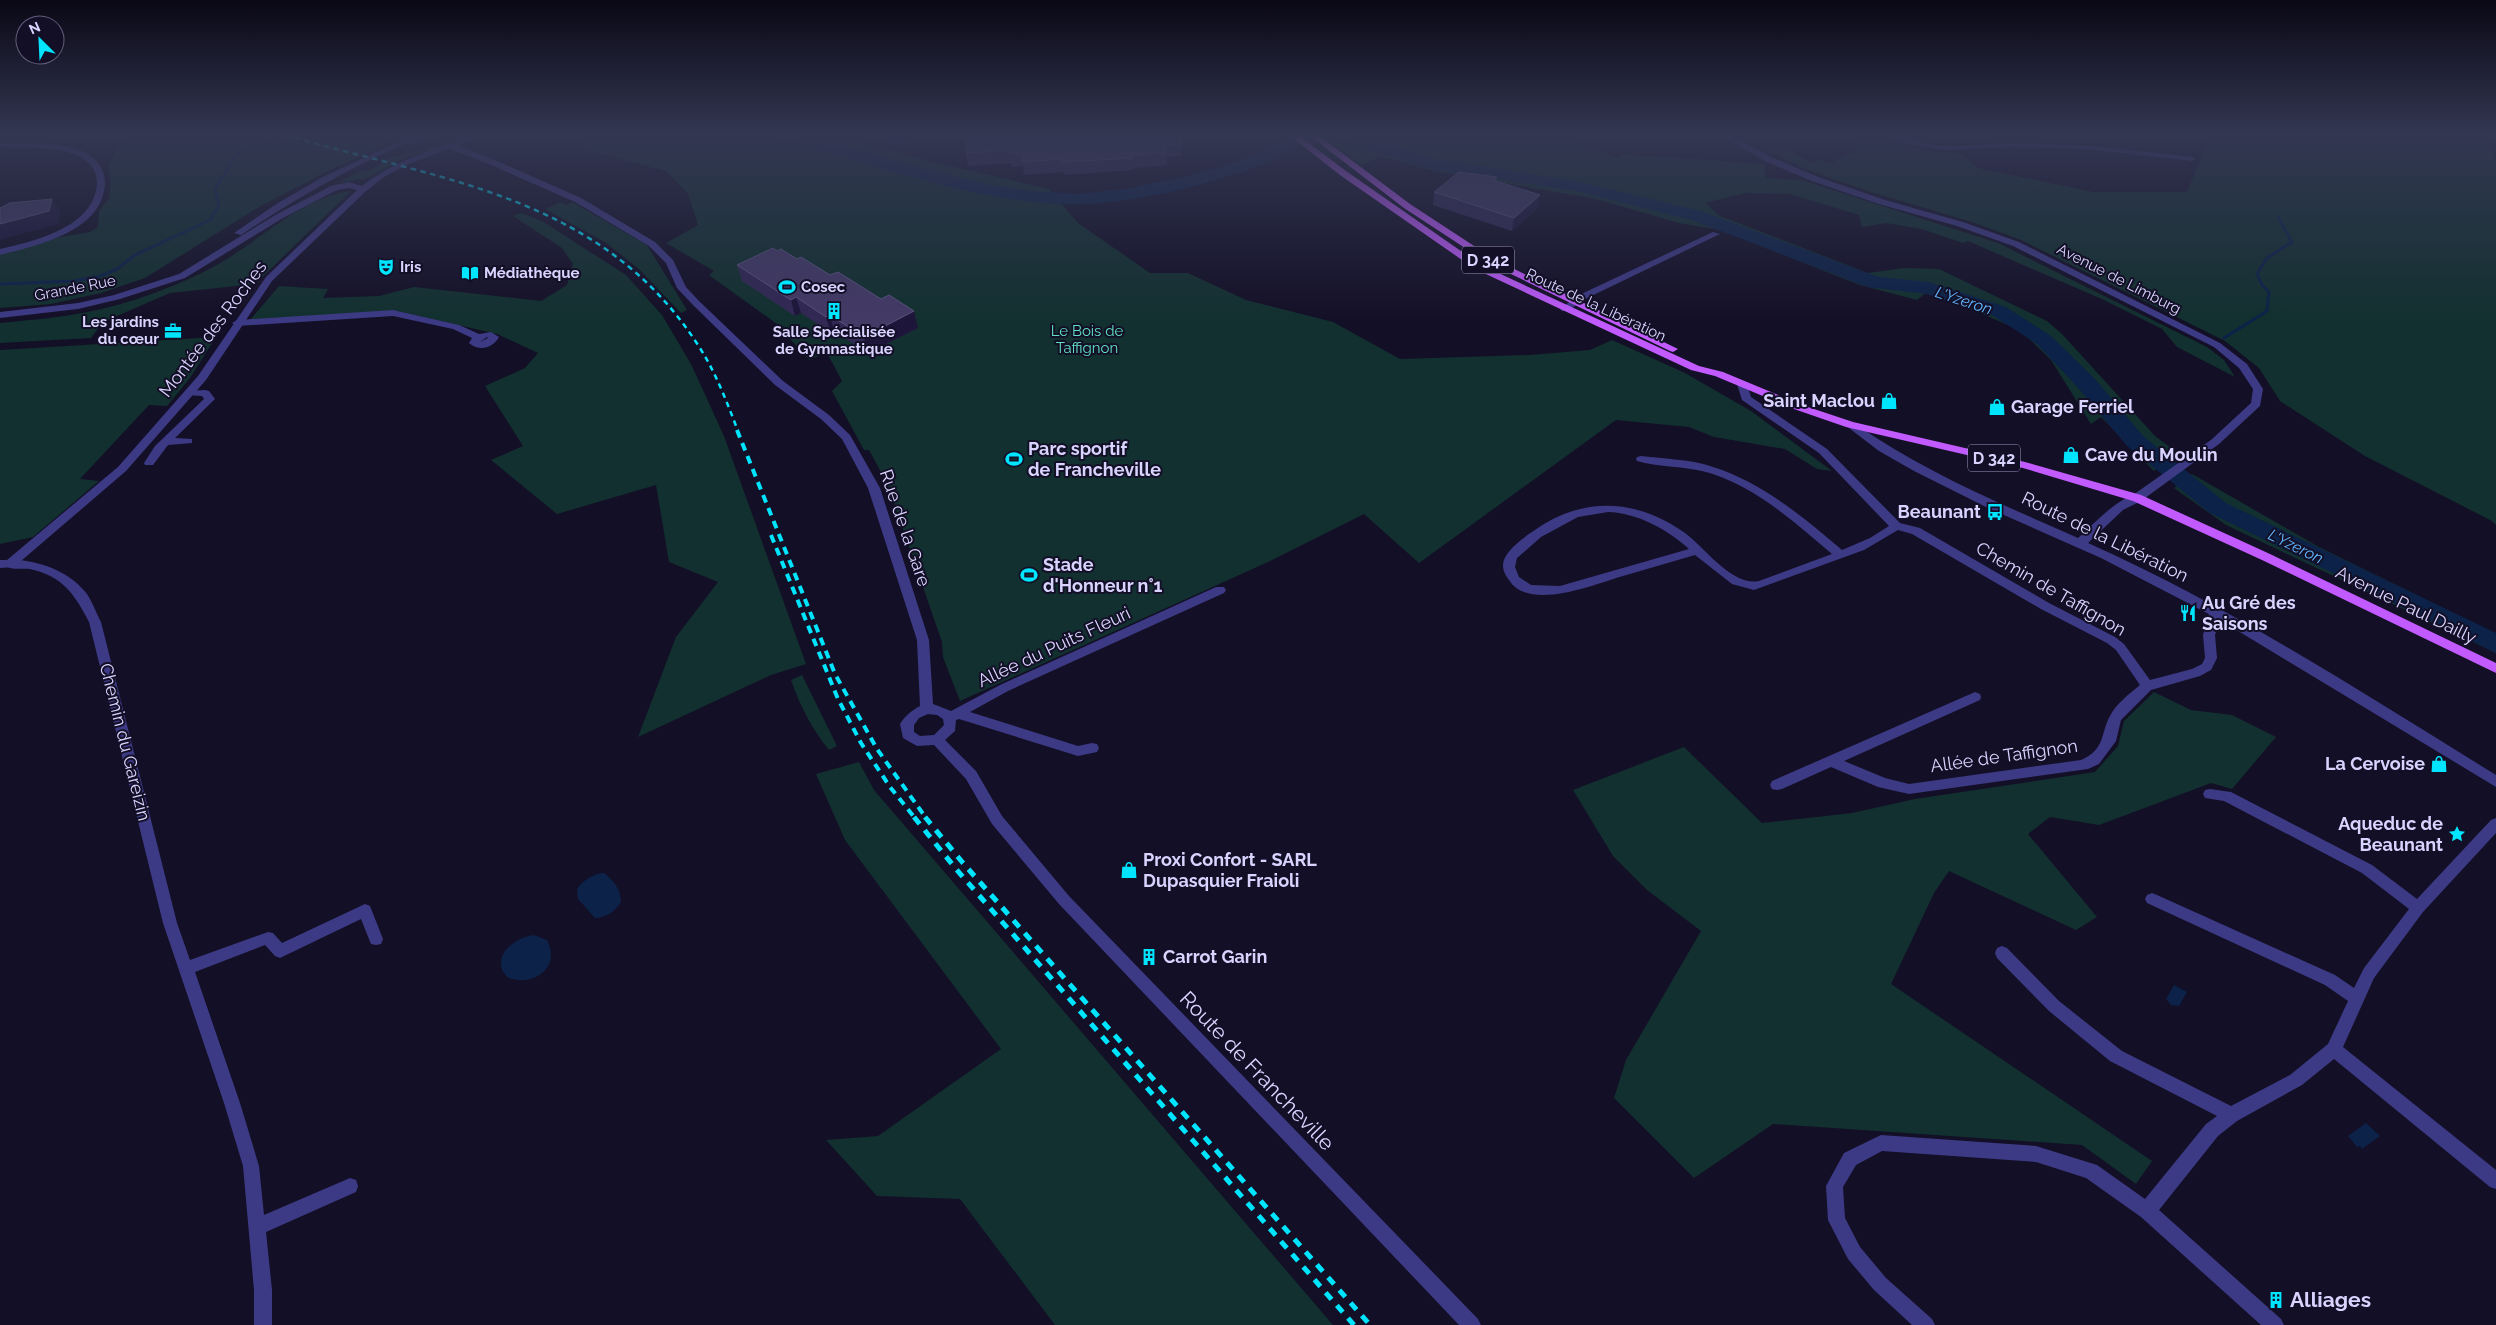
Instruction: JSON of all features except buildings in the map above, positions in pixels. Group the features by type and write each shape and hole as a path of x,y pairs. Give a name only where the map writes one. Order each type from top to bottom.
{"main road":[{"name":"Route de la Libération","path":"1378,197 1478,267 1695,368 1719,374 1850,425 2025,465 2137,498"},
{"name":"Route de la Libération","path":"1395,197 1491,262 1701,362 1719,374"},
{"name":"Avenue Paul Dailly","path":"2137,498 2274,561 2496,668"}],"street":[{"path":"0,252 22,247 65,231 94,209 99,197"},
{"name":"Grande Rue","path":"155,283 181,270 268,212 297,197"},
{"name":"Grande Rue","path":"0,315 78,306 117,297 189,272 280,216 318,197"},
{"name":"Montée des Roches","path":"5,564 122,469 202,378 237,323 269,279 356,197"},
{"name":"Rue de la Gare","path":"571,197 652,244 670,262 682,288 688,295 771,375 829,420 846,438 874,488 923,640 927,709"},
{"name":"Avenue de Limburg","path":"1867,197 1960,224 2016,244 2217,345 2243,366 2258,389 2256,404 2228,431 2160,482 2137,498 2119,507 2079,544"},
{"path":"1566,309 1575,302 1716,234"},
{"path":"237,323 393,313 456,327 478,337"},
{"name":"Chemin de Taffignon","path":"1742,384 1746,398 1750,402 1797,431 1823,451 1896,526 1916,531 2045,606 2111,640 2120,647 2147,686"},
{"path":"149,463 165,442 210,399 205,393 189,393"},
{"name":"Route de la Libération","path":"1850,425 1906,464 2140,572 2216,612 2290,655 2496,782"},
{"path":"165,442 188,440"},
{"path":"1641,459 1708,469 1744,483 1781,506 1840,554"},
{"path":"1698,550 1552,591 1530,589 1517,583 1510,572 1508,563 1512,554 1549,525 1573,514 1598,508 1634,512 1680,535 1698,550 1737,583 1753,586 1840,554 1887,534 1896,526"},
{"name":"Chemin du Gareizin","path":"5,564 25,563 62,578 81,594 94,622 170,923 232,1103 251,1166 263,1290 263,1325"},
{"name":"Allée du Puits Fleuri","path":"954,716 1004,688 1220,590"},
{"path":"2147,686 2196,673 2207,667 2211,658 2209,635 2216,612"},
{"name":"Allée de Taffignon","path":"1830,761 1883,783 1909,789 2084,765 2094,760 2108,741 2115,718 2147,686"},
{"path":"1777,785 1975,697"},
{"path":"954,716 947,732 937,740 917,741 906,730 909,719 927,709 940,710 954,716 1078,751 1092,748"},
{"name":"Route de Francheville","path":"937,740 971,775 997,820 1064,900 1472,1325"},
{"path":"2210,794 2226,796 2367,869 2418,908"},
{"path":"2147,1210 2210,1132 2231,1115 2296,1080 2334,1049 2369,973 2418,908 2496,824"},
{"path":"2152,900 2330,980 2356,998"},
{"path":"186,969 205,960 268,938 280,951 365,910 376,939"},
{"path":"2002,953 2054,1006 2116,1056 2231,1115"},
{"path":"2334,1049 2496,1182"},
{"path":"1926,1325 1880,1284 1859,1260 1837,1220 1834,1186 1850,1159 1881,1142 2036,1154 2092,1171 2147,1210 2275,1325"},
{"path":"257,1227 350,1186"}],"green space":[{"path":"278,197 257,208 145,278 101,293 51,304 0,308 0,255 60,237 90,232 98,227 99,211 109,198"},
{"path":"328,197 345,197 255,284 170,293 103,322 91,338 0,343 0,323 44,319 103,309 153,294 186,280 231,257 280,222 315,202"},
{"name":"Le Bois de Taffignon","path":"689,197 1056,197 1078,223 1150,273 1188,273 1246,300 1333,322 1400,359 1530,355 1590,350 1612,340 1685,373 1751,411 1832,471 1817,469 1785,449 1714,437 1689,427 1616,420 1419,563 1364,514 1268,562 960,701 943,657 942,642 888,486 891,480 897,478 892,472 881,472 869,450 864,450 832,391 842,381 827,353 809,360 777,324 709,275 714,271 666,243 698,225"},
{"path":"1584,197 1730,197 1705,203 1720,216 1868,273 1904,268 1939,269 2047,321 2062,334 2155,436 2178,453 2154,471 2101,417 2091,424 2051,360 2020,330 1928,291 1917,300 1860,285 1720,230 1679,223"},
{"path":"1798,197 1854,197 1998,243 2207,347 2224,360 2235,377 2177,347 2162,329 2104,300 1968,241 1963,243 1922,229 1886,223 1862,227 1859,215"},
{"path":"1887,197 2496,197 2496,525 2492,521 2365,456 2280,401 2259,368 2225,341 2021,240 1975,223"},
{"path":"561,202 566,205 572,202 647,245 687,310 681,313 639,269 606,243 545,209"},
{"path":"521,213 542,221 626,275 662,315 691,364 724,436 806,664 771,675 638,737 676,637 718,582 669,562 656,485 557,514 491,460 523,446 485,386 525,368 538,353 497,334 397,311 250,320 279,286 328,289 323,298 379,296 414,287 541,301 567,285 573,264 562,248 513,216"},
{"path":"216,337 190,378 167,406 149,405 80,479 99,481 33,537 0,544 0,350"},
{"path":"2192,474 2319,547 2496,634 2496,653 2226,525 2174,488"},
{"path":"802,675 837,746 829,750 807,717 791,680"},
{"path":"2154,692 2191,710 2232,715 2276,737 2232,789 2211,783 2099,825 2050,817 2028,834 2097,917 2076,930 1949,871 1934,893 1891,984 2152,1161 2136,1184 2082,1145 1773,1124 1694,1178 1614,1098 1626,1060 1701,931 1647,890 1613,856 1573,790 1684,747 1762,823 1852,813 1915,799 2095,772 2118,746 2124,721"},
{"path":"859,762 874,790 1333,1325 1055,1325 960,1199 877,1196 826,1140 878,1136 1001,1049 845,840 816,774"}],"water":[{"path":"604,873 616,885 620,893 621,902 610,913 603,917 595,918 578,899 577,889 589,878 596,874"},
{"path":"534,935 547,940 551,950 547,967 542,974 534,978 516,980 507,977 502,970 501,962 503,955 512,944"},
{"path":"2174,985 2187,992 2179,1006 2171,1005 2166,999"},
{"path":"2366,1123 2380,1136 2362,1149 2360,1146 2357,1147 2348,1136"}],"waterway":[{"path":"0,284 74,281 100,276 117,269 135,255 210,220 219,206 217,197"},
{"name":"L'Yzeron","path":"1032,197 1057,199 1102,197"},
{"name":"L'Yzeron","path":"1620,197 1698,216 1875,283 1929,288 1999,311 2044,340 2087,384 2135,441 2218,508 2496,644"},
{"path":"2224,338 2267,311 2269,292 2262,285 2257,274 2267,258 2292,242 2278,217"}],"railway":[{"path":"502,197 564,224 613,254 657,293 703,353 738,431"},
{"path":"737,430 835,674 877,749 926,818"},
{"path":"771,535 838,699 861,743 890,787 915,818"},
{"path":"914,817 956,869 1354,1325"},
{"path":"925,817 963,863 1370,1325"}],"place":[{"name":"Iris","path":"386,267"},
{"name":"Médiathèque","path":"470,273"},
{"name":"Cosec","path":"787,287"},
{"name":"Salle Spécialisée de Gymnastique","path":"834,311"},
{"name":"Les jardins du cœur","path":"173,331"},
{"name":"Saint Maclou","path":"1889,401"},
{"name":"Garage Ferriel","path":"1997,407"},
{"name":"Cave du Moulin","path":"2071,455"},
{"name":"Parc sportif de Francheville","path":"1014,459"},
{"name":"Beaunant","path":"1995,512"},
{"name":"Stade d'Honneur n°1","path":"1029,575"},
{"name":"Au Gré des Saisons","path":"2188,613"},
{"name":"La Cervoise","path":"2439,764"},
{"name":"Aqueduc de Beaunant","path":"2457,834"},
{"name":"Proxi Confort - SARL Dupasquier Fraioli","path":"1129,870"},
{"name":"Carrot Garin","path":"1149,957"},
{"name":"Alliages","path":"2276,1300"}]}
